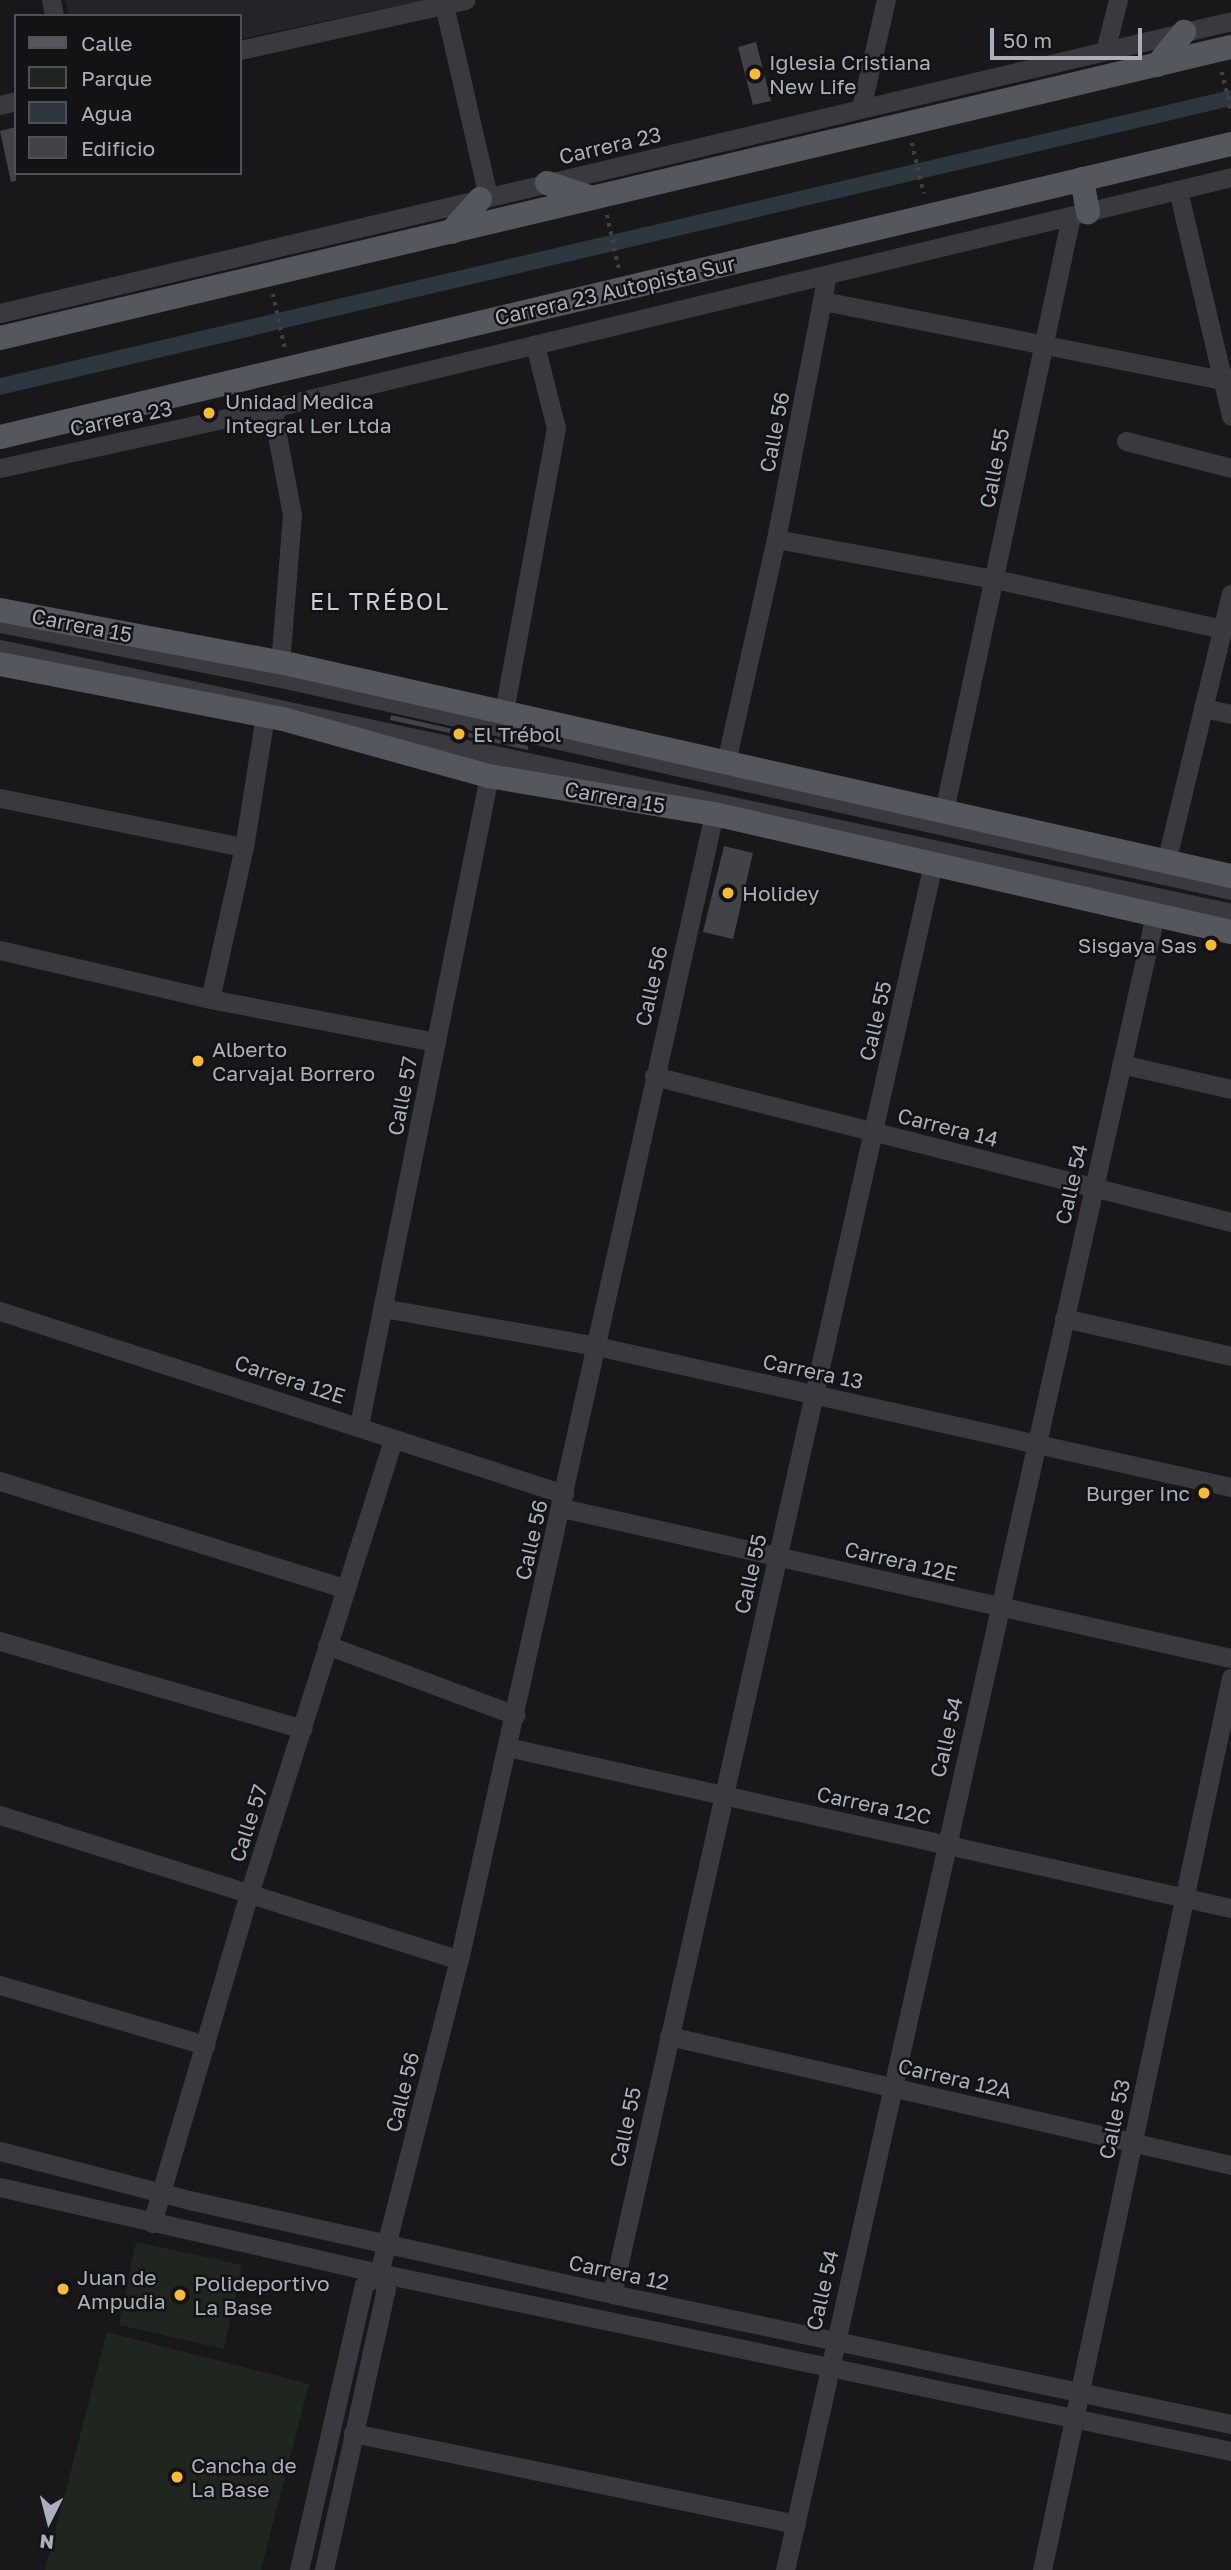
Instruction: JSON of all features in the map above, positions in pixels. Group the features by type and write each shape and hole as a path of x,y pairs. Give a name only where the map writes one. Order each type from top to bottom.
{"main road":[{"path":"1157,65 1184,32"},
{"path":"0,338 1231,47"},
{"name":"Carrera 23 Autopista Sur","path":"0,437 1231,144"},
{"path":"1080,214 1082,179"},
{"path":"547,183 592,198"},
{"path":"451,232 484,198"},
{"path":"0,321 28,332"},
{"name":"Carrera 15","path":"0,610 280,663 1231,876"},
{"name":"Carrera 15","path":"0,664 265,716 489,776 714,814 1231,932"}],"street":[{"path":"242,50 444,2 466,0"},
{"path":"861,108 886,0"},
{"path":"1105,51 1118,0"},
{"path":"444,2 484,198"},
{"name":"Carrera 23","path":"0,313 1231,21"},
{"name":"Carrera 23","path":"0,468 272,408 1231,177"},
{"path":"1178,190 1227,379 1231,416"},
{"name":"Calle 55","path":"944,811 995,579 1042,345 1080,214"},
{"name":"Calle 56","path":"726,762 776,539 827,275"},
{"path":"823,301 1227,379"},
{"path":"503,712 556,428 535,345"},
{"path":"272,408 292,516 280,663"},
{"path":"1126,441 1231,468"},
{"path":"776,539 995,579 1222,629"},
{"path":"1166,862 1231,594"},
{"path":"0,623 290,680 1231,890"},
{"path":"0,649 1231,913"},
{"path":"1203,708 1231,714"},
{"path":"210,999 244,847 265,716"},
{"name":"Calle 57","path":"359,1425 489,776"},
{"path":"0,798 244,847"},
{"name":"Calle 56","path":"299,2570 372,2279 386,2244 459,1960 714,814"},
{"name":"Calle 55","path":"612,2294 933,864"},
{"name":"Calle 54","path":"785,2570 828,2367 1155,915"},
{"path":"0,950 210,999 436,1042"},
{"path":"1121,1064 1231,1089"},
{"name":"Carrera 14","path":"654,1076 1231,1222"},
{"name":"Carrera 13","path":"383,1308 596,1346 1231,1487"},
{"name":"Carrera 12E","path":"0,1311 359,1425 563,1501 777,1556 1231,1658"},
{"path":"1064,1318 1231,1356"},
{"name":"Calle 57","path":"152,2223 249,1894 393,1439"},
{"path":"0,1481 346,1589"},
{"path":"0,1641 302,1729"},
{"path":"327,1645 515,1715"},
{"name":"Calle 53","path":"1042,2570 1231,1678"},
{"name":"Carrera 12C","path":"507,1747 1231,1908"},
{"path":"0,1815 459,1960"},
{"path":"0,1985 205,2045"},
{"name":"Carrera 12A","path":"668,2036 1231,2165"},
{"name":"Carrera 12","path":"0,2151 160,2193 386,2244 1231,2424"},
{"path":"0,2187 372,2279 828,2367 1231,2451"},
{"name":"Calle 56","path":"324,2570 386,2290 372,2279"},
{"path":"353,2433 796,2524"}],"path":[{"path":"1223,76 1231,111"},
{"path":"914,151 925,197"},
{"path":"609,225 617,259"},
{"path":"275,304 283,342"}],"shaded area":[{"path":"65,0 425,0 242,39 242,14 68,14"}],"green space":[{"name":"Polideportivo La Base","path":"136,2242 242,2265 224,2349 119,2325"},
{"name":"Cancha de La Base","path":"107,2332 309,2384 261,2570 45,2570"}],"water":[{"path":"1231,90 1231,106 0,395 0,378"}],"building":[{"name":"Iglesia Cristiana New Life","path":"756,42 771,101 753,105 738,47"},
{"path":"14,128 16,181 11,182 0,131"},
{"path":"391,715 528,746 528,750 390,720"},
{"name":"Holidey","path":"724,846 753,853 733,939 703,932"}],"place":[{"name":"Iglesia Cristiana New Life","path":"755,74"},
{"name":"Unidad Medica Integral Ler Ltda","path":"209,413"},
{"name":"El Trébol","path":"459,734"},
{"name":"Holidey","path":"728,893"},
{"name":"Sisgaya Sas","path":"1211,945"},
{"name":"Alberto Carvajal Borrero","path":"198,1061"},
{"name":"Burger Inc","path":"1204,1493"},
{"name":"Juan de Ampudia","path":"63,2289"},
{"name":"Polideportivo La Base","path":"180,2295"},
{"name":"Cancha de La Base","path":"177,2477"}],"district":[{"name":"EL TRÉBOL","path":"380,601"}]}
